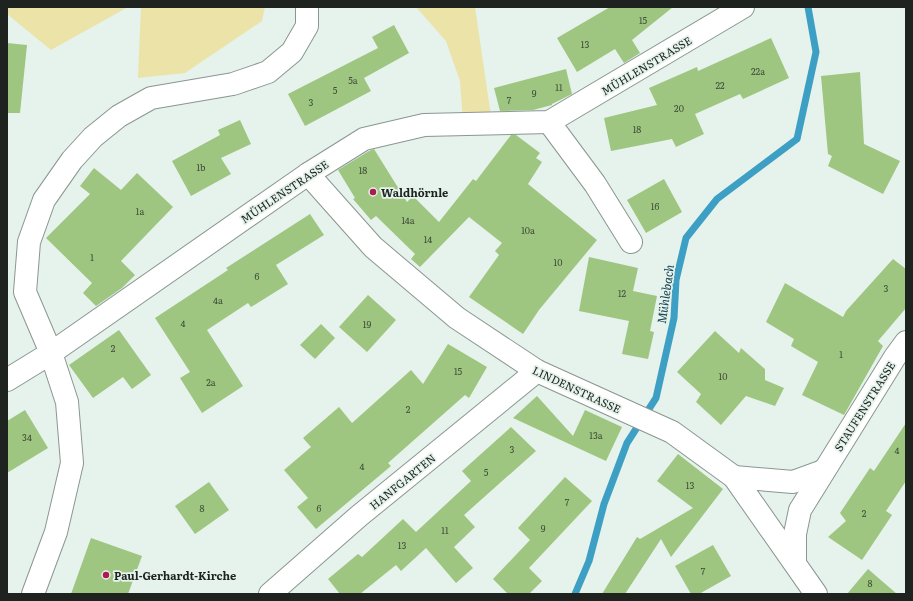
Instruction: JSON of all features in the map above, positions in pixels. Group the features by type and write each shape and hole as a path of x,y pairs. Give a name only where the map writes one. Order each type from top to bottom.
{"street":[{"path":"33,594 56,532 72,463 67,402 51,352 25,292 29,242 44,200 72,160 93,137 120,116 151,98 233,84 268,72 292,52 307,26 307,7"},
{"name":"MÜHLENSTRASSE","path":"7,380 51,352 308,174 364,139 424,125 549,122 743,7"},
{"path":"549,122 595,184 631,242"},
{"name":"LINDENSTRASSE","path":"308,174 373,248 458,318 537,371 672,432 734,477 816,594"},
{"name":"STAUFENSTRASSE","path":"795,563 795,534 800,510 824,471 902,356"},
{"name":"HANFGARTEN","path":"270,594 359,516 537,371"},
{"path":"734,477 772,482 793,482 824,471"}],"shaded area":[{"path":"7,7 128,7 51,50 7,14"},
{"path":"141,7 265,7 262,21 185,73 138,78"},
{"path":"416,7 475,7 492,123 463,123 460,81 446,41"}],"building":[{"path":"610,7 673,7 632,40 640,53 624,63 615,49 577,72 557,38"},
{"path":"394,25 409,53 364,78 371,91 305,126 288,94 378,48 372,37"},
{"path":"771,38 789,78 743,99 740,94 695,114 704,134 676,147 672,139 611,151 604,118 657,105 649,88 697,67 698,71"},
{"path":"7,43 27,45 20,113 7,113"},
{"path":"566,69 572,94 552,105 533,110 500,111 494,88"},
{"path":"860,72 864,144 900,161 883,194 828,166 832,156 828,154 821,76"},
{"path":"240,120 251,144 221,158 231,174 191,196 172,161 220,135 218,130"},
{"path":"511,135 516,135 540,153 536,158 542,162 528,184 597,240 539,310 523,334 469,297 499,255 495,251 502,243 469,217 420,267 411,259 415,254 376,216 371,220 353,199 355,198 338,170 374,149 407,202 413,196 439,222 473,179 476,181"},
{"path":"94,168 121,190 137,173 173,207 121,261 135,275 122,288 96,306 83,293 92,283 46,238 90,194 80,186"},
{"path":"664,179 682,212 646,233 627,200"},
{"path":"310,214 324,235 276,265 288,284 251,307 248,303 207,330 243,386 202,413 180,378 190,372 155,318 228,270 226,268"},
{"path":"589,257 638,268 633,291 657,296 650,331 654,332 648,359 622,354 629,321 579,311"},
{"path":"893,259 906,269 906,308 878,341 883,346 844,415 802,395 818,362 791,346 794,339 766,322 785,283 843,317 846,311"},
{"path":"368,295 396,320 367,352 339,327"},
{"path":"321,324 335,338 315,359 300,345"},
{"path":"119,330 151,375 132,389 123,377 93,398 69,365"},
{"path":"715,331 739,353 741,348 765,369 765,380 784,388 775,406 746,396 721,425 696,402 701,394 677,372"},
{"path":"448,344 487,367 469,398 465,395 388,463 391,466 316,529 297,507 308,498 284,470 311,447 303,438 339,407 352,423 411,370 423,384"},
{"path":"537,396 573,436 585,410 622,427 606,461 513,418"},
{"path":"25,410 48,448 7,473 7,421"},
{"path":"906,423 906,481 886,511 892,515 862,560 828,537 846,521 840,513 870,468 874,471"},
{"path":"511,427 536,451 464,515 475,527 454,547 473,568 456,583 426,548 401,571 396,565 360,594 340,594 328,579 358,554 362,557 403,519 416,532 471,481 462,471"},
{"path":"678,454 723,489 671,557 661,539 625,594 602,594 637,537 640,539 693,508 657,481"},
{"path":"565,477 592,501 529,568 542,581 529,594 508,594 493,579 530,540 518,528"},
{"path":"209,482 229,510 195,534 175,506"},
{"name":"Paul-Gerhardt-Kirche","path":"91,538 142,556 128,594 71,594"},
{"path":"713,545 731,576 699,594 691,594 675,566"},
{"path":"868,569 897,594 847,594"}],"waterway":[{"name":"Mühlebach","path":"575,594 589,561 604,504 627,443 656,398 674,318 676,280 686,238 717,199 797,139 816,52 808,7"}],"place":[{"name":"Waldhörnle","path":"373,192"},
{"name":"Paul-Gerhardt-Kirche","path":"106,575"}]}
